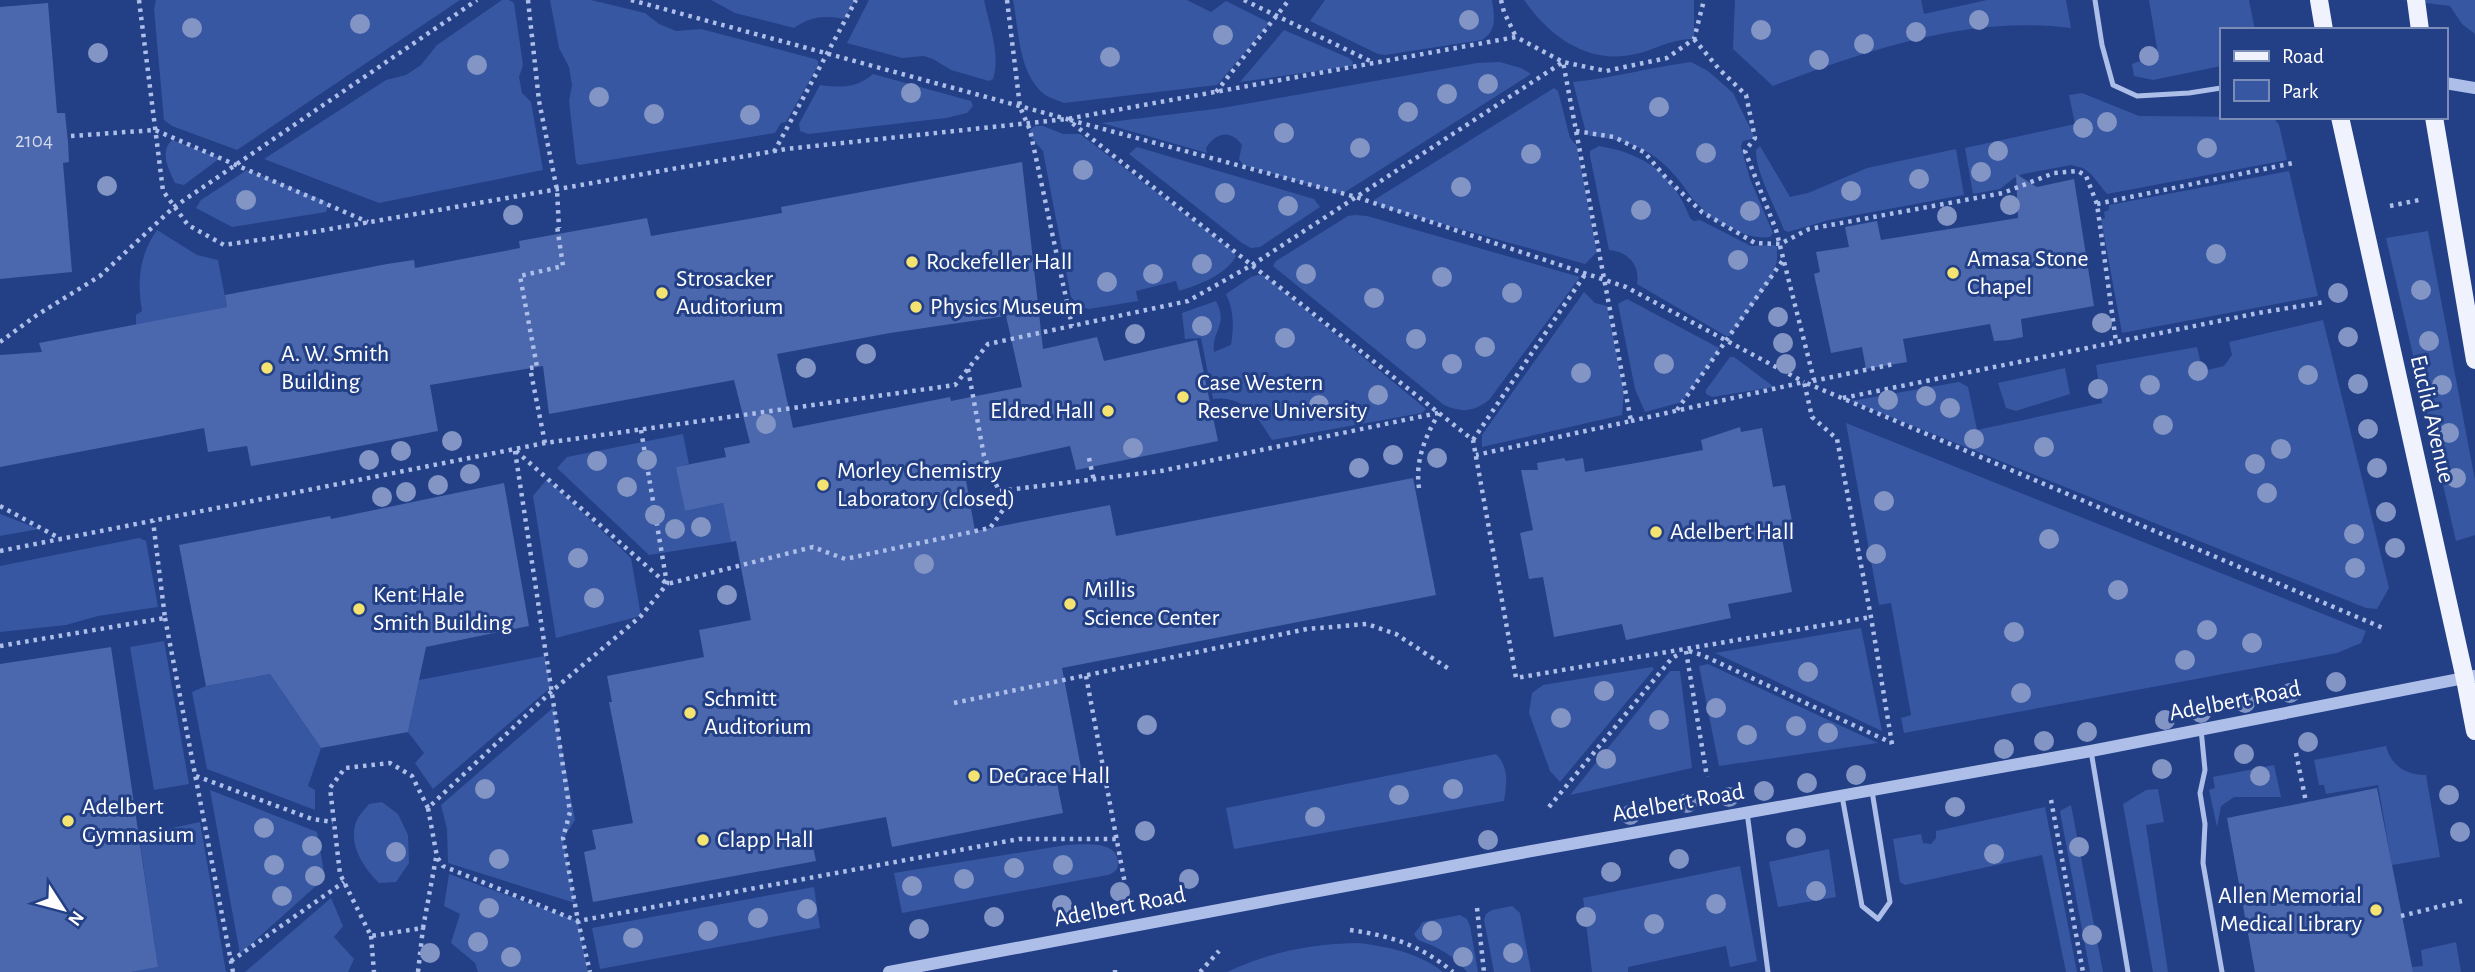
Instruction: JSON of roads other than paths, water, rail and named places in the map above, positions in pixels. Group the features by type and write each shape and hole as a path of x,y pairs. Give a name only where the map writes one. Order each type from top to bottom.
{"main road":[{"path":"2319,0 2324,28"},
{"path":"2416,0 2420,28"},
{"name":"Euclid Avenue","path":"2340,119 2470,678 2475,731"},
{"path":"2434,119 2475,360"}],"street":[{"path":"2447,83 2475,88"},
{"name":"Adelbert Road","path":"889,972 1747,812 2091,751 2470,678"}],"lane":[{"path":"2095,0 2102,44 2113,85 2137,96 2220,88"},
{"path":"2201,729 2206,770 2200,793 2205,824 2203,863 2222,972"},
{"path":"2091,751 2128,972"},
{"path":"1842,796 1862,906 1878,919 1890,902 1872,790"},
{"path":"1747,812 1768,972"}],"place":[{"name":"Rockefeller Hall","path":"912,262"},
{"name":"Amasa Stone Chapel","path":"1953,273"},
{"name":"Strosacker Auditorium","path":"662,293"},
{"name":"Physics Museum","path":"916,307"},
{"name":"A. W. Smith Building","path":"267,368"},
{"name":"Case Western Reserve University","path":"1183,397"},
{"name":"Eldred Hall","path":"1108,411"},
{"name":"Morley Chemistry Laboratory (closed)","path":"823,485"},
{"name":"Adelbert Hall","path":"1656,532"},
{"name":"Millis Science Center","path":"1070,604"},
{"name":"Kent Hale Smith Building","path":"359,609"},
{"name":"Schmitt Auditorium","path":"690,713"},
{"name":"DeGrace Hall","path":"974,776"},
{"name":"Adelbert Gymnasium","path":"68,821"},
{"name":"Clapp Hall","path":"703,840"},
{"name":"Allen Memorial Medical Library","path":"2376,910"}]}
